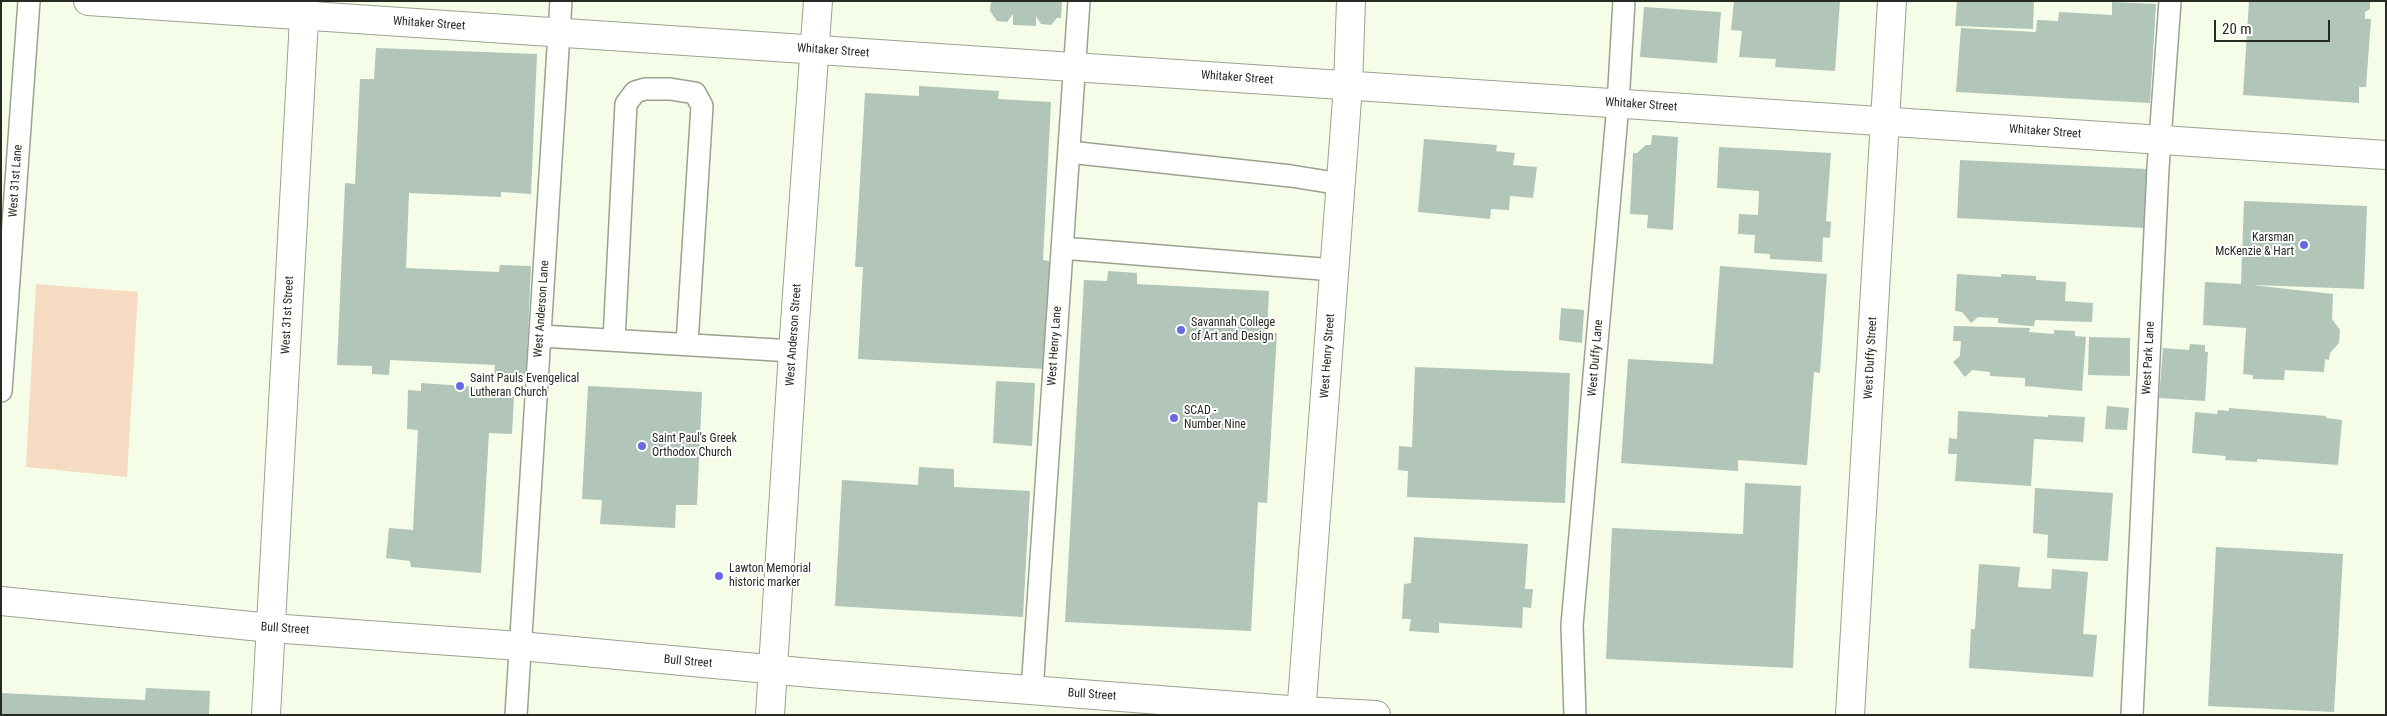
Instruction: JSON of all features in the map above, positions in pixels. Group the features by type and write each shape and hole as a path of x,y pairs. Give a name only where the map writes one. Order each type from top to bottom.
{"main road":[{"name":"Whitaker Street","path":"88,1 305,9 560,33 2386,155"},
{"name":"West Anderson Street","path":"770,715 818,1"},
{"name":"West Henry Street","path":"1301,713 1348,86 1351,1"},
{"name":"West Duffy Street","path":"1850,715 1892,1"},
{"name":"West 31st Street","path":"266,715 305,9"},
{"name":"Bull Street","path":"1,601 271,628 520,646 773,670 1301,713 1376,715"}],"lane":[{"name":"West 31st Lane","path":"1,391 29,1"},
{"name":"West Anderson Lane","path":"516,715 561,1"},
{"name":"West Henry Lane","path":"1032,691 1079,1"},
{"name":"West Duffy Lane","path":"1575,715 1572,625 1618,104 1624,1"},
{"name":"West Park Lane","path":"2132,715 2160,140 2170,1"},
{"path":"614,340 626,104 635,92 645,89 670,89 695,93 702,106 687,344"},
{"path":"1069,152 1291,176 1341,184"},
{"path":"1062,248 1334,270"},
{"path":"540,336 793,351"}],"shaded area":[{"path":"36,284 138,292 127,477 26,467"}],"building":[{"path":"991,1 1062,1 1061,18 1057,18 1051,25 1041,24 1036,16 1036,26 1013,25 1013,14 1007,22 997,21 990,11"},
{"path":"1734,1 1840,1 1835,71 1775,67 1776,59 1739,57 1742,31 1731,30"},
{"path":"1957,1 2034,1 2033,29 1955,26"},
{"path":"2249,1 2370,1 2370,9 2365,12 2365,19 2371,19 2366,87 2359,87 2359,103 2243,95"},
{"path":"2112,2 2156,4 2150,103 1956,92 1961,28 2036,32 2037,20 2058,21 2059,12 2112,15"},
{"path":"1644,7 1721,12 1717,63 1640,57"},
{"path":"376,48 537,54 531,194 501,192 501,197 409,193 406,268 499,272 500,265 531,266 526,378 494,377 495,365 390,360 389,375 372,374 372,366 337,365 345,183 355,184 360,79 374,79"},
{"path":"919,86 999,91 998,99 1051,102 1043,260 1050,261 1045,369 858,359 863,267 855,267 865,93 919,96"},
{"path":"1652,135 1678,137 1673,230 1647,228 1648,215 1630,214 1633,153 1637,153 1646,145 1651,145"},
{"path":"1424,139 1497,145 1496,151 1515,153 1513,165 1537,167 1533,198 1510,196 1509,210 1491,209 1490,219 1418,212"},
{"path":"1719,147 1831,153 1826,221 1831,222 1830,238 1823,237 1822,262 1770,259 1770,254 1754,253 1755,235 1738,234 1739,214 1758,215 1759,191 1717,188"},
{"path":"1960,160 2148,169 2145,228 1957,218"},
{"path":"2244,201 2367,206 2364,289 2252,285 2333,294 2332,319 2340,330 2339,343 2330,353 2329,360 2325,359 2324,372 2285,370 2284,380 2253,379 2253,375 2243,374 2246,328 2203,325 2205,282 2241,284"},
{"path":"1720,266 1827,274 1820,373 1814,372 1807,465 1738,460 1738,471 1621,463 1628,359 1713,364"},
{"name":"SCAD - Number Nine","path":"1108,271 1137,273 1137,284 1269,291 1267,333 1277,333 1267,503 1258,502 1251,631 1065,622 1084,280 1107,281"},
{"path":"1957,274 2001,277 2001,274 2036,276 2036,280 2066,282 2065,301 2093,303 2092,322 2035,320 2034,326 2030,326 1998,323 1998,318 1978,317 1971,323 1962,312 1955,311"},
{"path":"1561,308 1584,310 1582,343 1559,340"},
{"path":"1954,326 2030,328 2029,332 2054,334 2054,330 2075,331 2075,336 2086,337 2082,391 2025,386 2025,378 1990,376 1990,372 1972,370 1965,377 1953,362 1960,356 1961,341 1953,341"},
{"path":"2089,337 2130,338 2130,376 2088,375"},
{"path":"2190,344 2205,345 2205,352 2208,352 2205,401 2159,398 2163,348 2189,350"},
{"path":"1415,367 1570,373 1565,503 1407,497 1408,471 1398,470 1399,446 1412,447"},
{"path":"996,381 1035,383 1032,446 993,443"},
{"path":"421,383 493,388 492,395 514,397 512,434 489,433 481,573 411,567 410,561 386,558 389,528 413,530 418,430 407,429 408,390 421,391"},
{"name":"Saint Paul's Greek Orthodox Church","path":"588,386 702,392 697,505 676,505 675,528 600,524 602,500 582,499"},
{"path":"2107,406 2129,408 2127,430 2105,429"},
{"path":"2229,408 2326,416 2326,418 2342,420 2338,465 2257,459 2257,462 2225,460 2226,456 2192,453 2195,412 2217,414 2218,410 2229,411"},
{"path":"1958,411 2048,417 2048,415 2085,417 2083,442 2034,439 2031,486 1955,481 1957,454 1948,454 1949,438 1957,439"},
{"path":"919,467 954,469 954,487 1030,491 1023,617 835,606 842,480 918,485"},
{"path":"1745,483 1801,486 1793,668 1606,659 1612,528 1743,534"},
{"path":"2035,488 2113,493 2108,561 2047,558 2048,535 2033,533"},
{"path":"1414,537 1528,544 1525,589 1533,589 1531,608 1523,607 1522,628 1439,623 1439,633 1409,631 1411,619 1402,619 1404,584 1411,583"},
{"path":"2216,547 2343,554 2334,712 2208,706"},
{"path":"1979,564 2020,567 2018,587 2051,589 2052,569 2088,572 2083,634 2097,635 2093,677 1969,668 1971,629 1975,629"},
{"path":"146,688 210,691 209,715 1,715 1,693 145,700"}],"place":[{"name":"Karsman McKenzie & Hart","path":"2304,245"},
{"name":"Savannah College of Art and Design","path":"1181,330"},
{"name":"Saint Pauls Evengelical Lutheran Church","path":"460,386"},
{"name":"SCAD - Number Nine","path":"1174,418"},
{"name":"Saint Paul's Greek Orthodox Church","path":"642,446"},
{"name":"Lawton Memorial historic marker","path":"719,576"}]}
